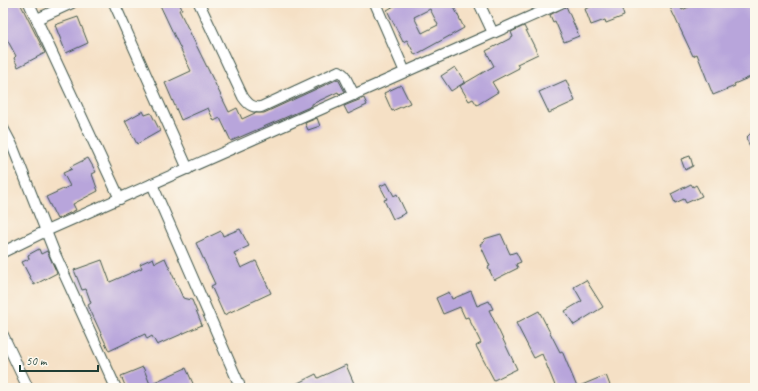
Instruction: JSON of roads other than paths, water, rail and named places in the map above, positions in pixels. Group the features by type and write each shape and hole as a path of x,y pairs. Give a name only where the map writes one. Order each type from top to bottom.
{"street":[{"path":"29,3 120,199"},
{"path":"37,19 72,3"},
{"path":"114,3 188,169"},
{"path":"199,3 243,96 250,105 255,108 261,107 335,71 342,72 354,95"},
{"path":"375,3 405,72"},
{"path":"479,3 493,33"},
{"path":"3,252 46,231 562,3"},
{"path":"3,128 12,145 46,231 116,388"},
{"path":"152,184 240,384"},
{"path":"3,335 28,388"}]}
